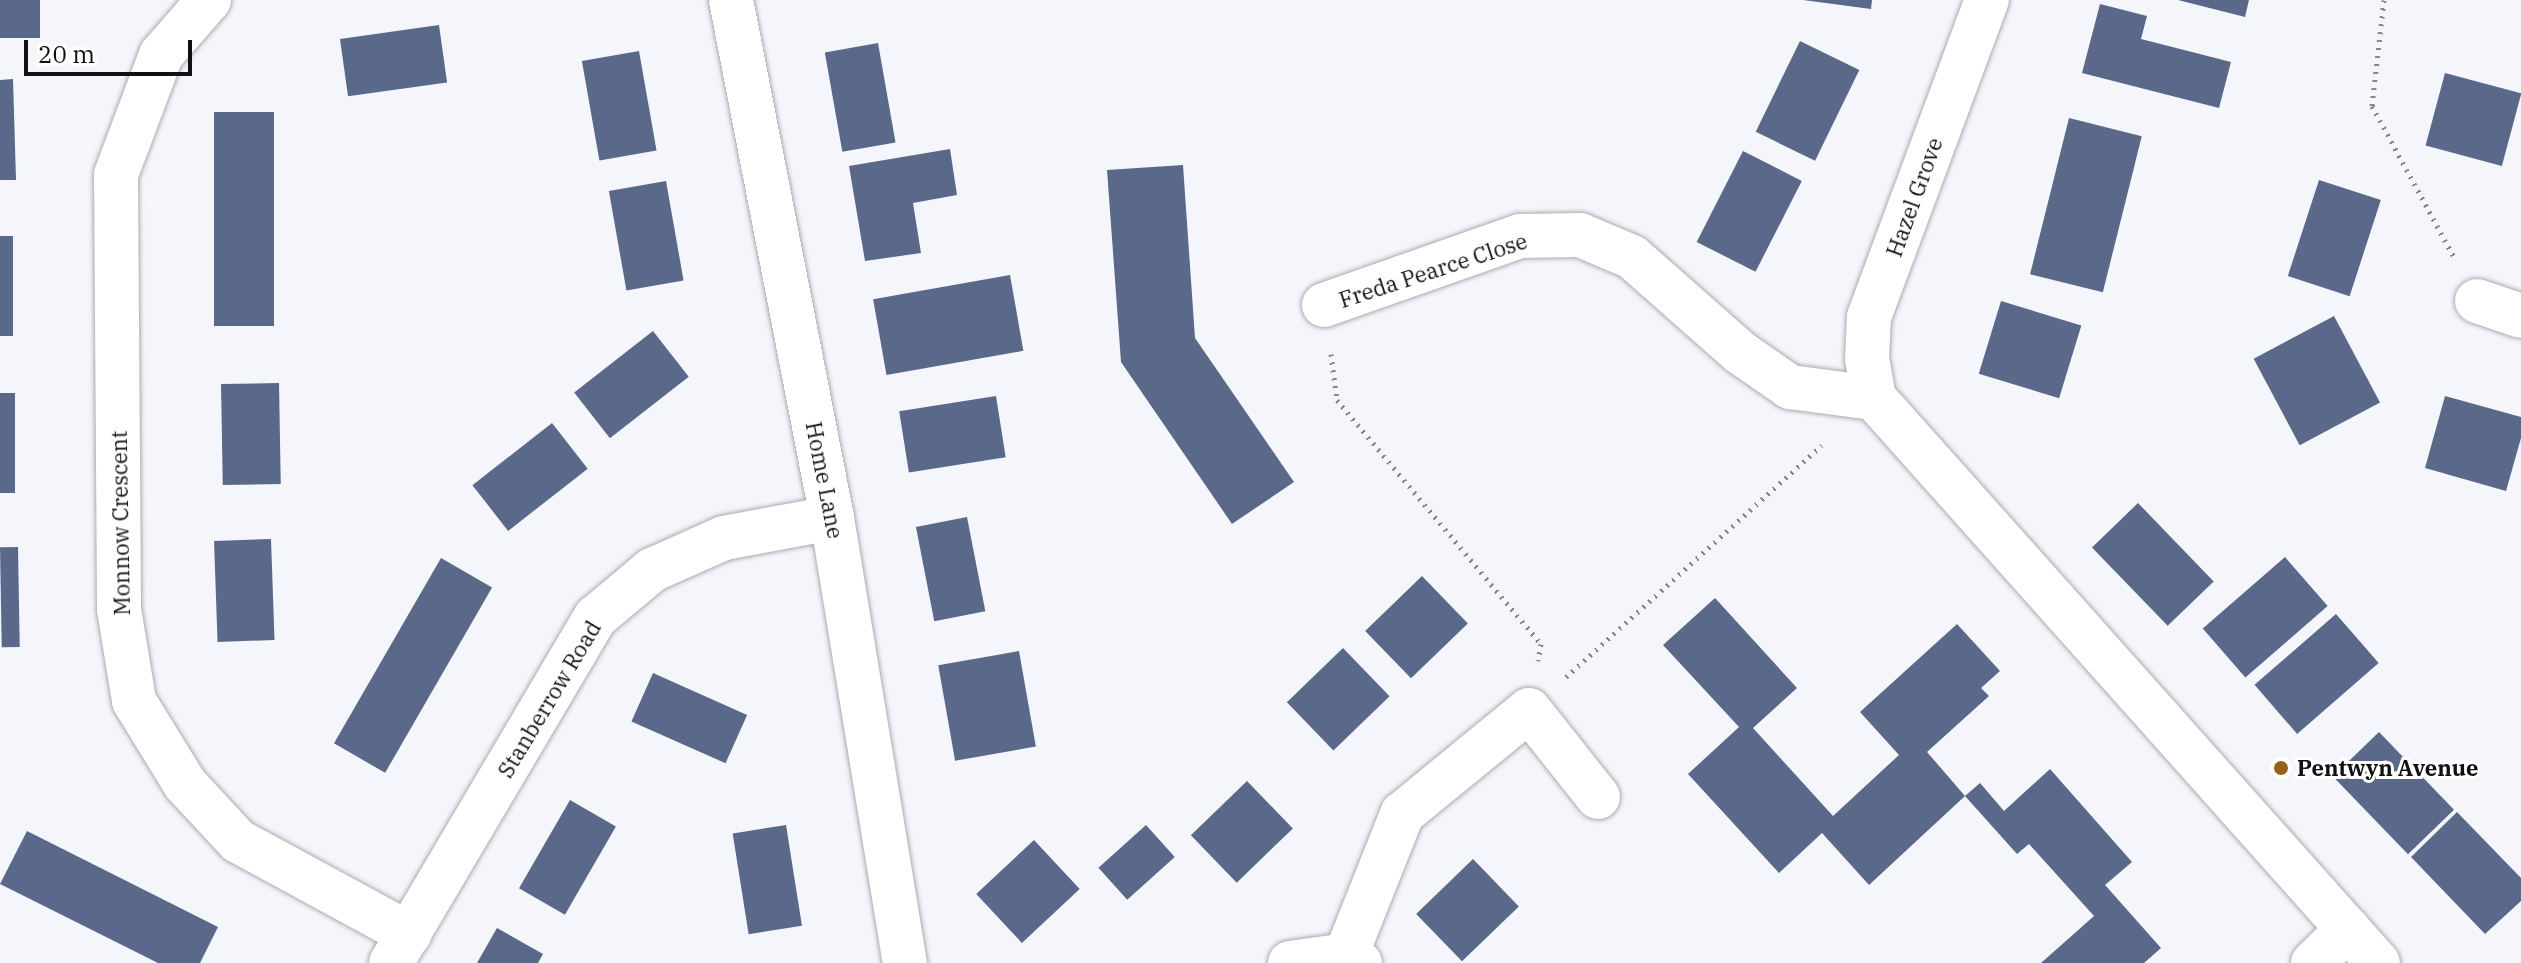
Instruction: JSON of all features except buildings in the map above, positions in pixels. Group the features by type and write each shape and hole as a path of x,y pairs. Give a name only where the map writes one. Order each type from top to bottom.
{"street":[{"name":"Monnow Crescent","path":"209,0 161,55 116,175 119,609 134,701 185,784 238,841 400,949"},
{"name":"Home Lane","path":"731,0 832,518 905,963"},
{"name":"Hazel Grove","path":"1874,398 1867,359 1869,317 1987,0"},
{"name":"Freda Pearce Close","path":"1324,305 1520,236 1580,235 1632,257 1741,353 1790,387 1874,398"},
{"path":"2477,301 2521,316"},
{"path":"1874,398 2378,963"},
{"name":"Stanberrow Road","path":"400,949 596,617 652,570 724,538 832,518"},
{"path":"1290,963 1353,959 1402,814 1529,710 1598,797"},
{"path":"2313,963 2348,929"}],"path":[{"path":"2384,0 2372,106 2477,301"},
{"path":"1324,305 1337,400 1541,644 1529,710"},
{"path":"1529,710 1874,398"}],"place":[{"name":"Pentwyn Avenue","path":"2281,768"}]}
